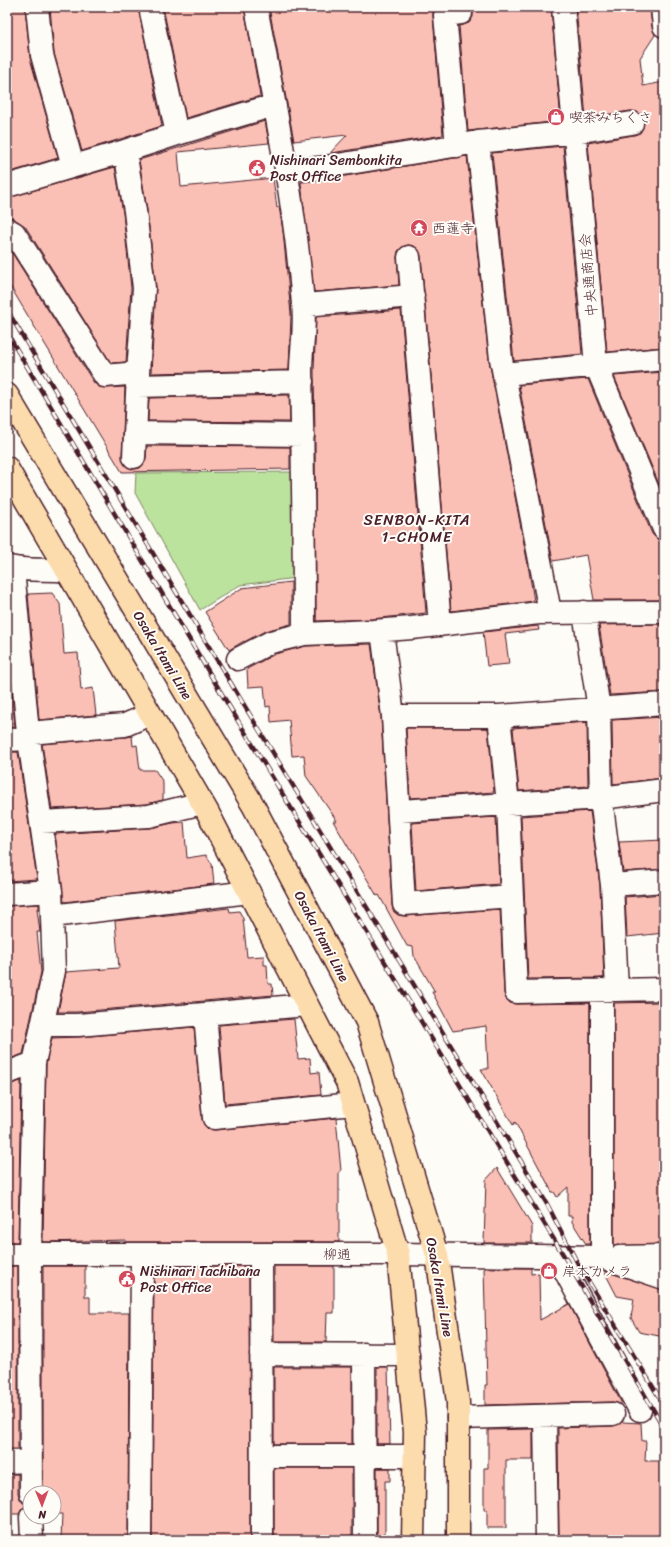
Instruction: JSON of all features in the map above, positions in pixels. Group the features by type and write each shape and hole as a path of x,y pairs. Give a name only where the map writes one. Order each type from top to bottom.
{"main road":[{"name":"Osaka Itami Line","path":"7,395 253,805 367,1022 437,1255 458,1402 458,1540"},
{"path":"7,468 202,803 347,1082 398,1254 415,1432 413,1540"}],"street":[{"path":"36,7 42,55 73,166"},
{"path":"150,7 177,134"},
{"path":"256,7 286,170 304,305 305,331 301,369 303,435 304,634"},
{"path":"460,7 461,14 445,15 504,374 550,612"},
{"name":"中央通商店会","path":"563,7 596,365 664,529"},
{"path":"662,7 664,26"},
{"path":"7,186 274,105"},
{"path":"286,170 319,168 467,144 575,132 632,123"},
{"path":"125,151 135,211 144,288 134,457"},
{"path":"7,229 14,233 105,376 138,379 302,382"},
{"path":"409,257 440,625"},
{"path":"304,305 412,296"},
{"path":"504,374 664,359"},
{"path":"135,433 303,435"},
{"path":"31,1485 30,1254 34,1063 54,971 51,891 29,736 10,568 53,569 67,571"},
{"path":"238,658 271,642 304,634 382,631 550,612 664,612"},
{"path":"584,612 599,709 601,798 612,885 602,1257 664,1256"},
{"path":"382,631 393,716 400,811 404,904 512,896"},
{"path":"393,716 499,716 664,704"},
{"path":"7,740 125,724 150,714"},
{"path":"499,716 508,804 516,992 664,989"},
{"path":"400,811 601,798 664,790"},
{"path":"41,822 149,816 202,803"},
{"path":"612,885 664,881"},
{"path":"7,894 51,891"},
{"path":"52,916 249,892"},
{"path":"42,1025 78,1025 307,1005"},
{"path":"205,1014 214,1118 353,1104"},
{"path":"7,1073 34,1063"},
{"name":"柳通","path":"7,1254 398,1254 602,1257 664,1278"},
{"path":"140,1540 142,1254"},
{"path":"261,1254 262,1540"},
{"path":"556,1256 640,1410"},
{"path":"261,1354 408,1355"},
{"path":"364,1354 365,1540"},
{"path":"458,1418 613,1414"},
{"path":"546,1416 547,1540"},
{"path":"262,1456 415,1456"},
{"path":"7,1462 31,1461"},
{"path":"31,1525 32,1540"}],"green space":[{"path":"291,472 296,578 240,585 200,610 135,493 136,473"}],"building":[{"path":"7,7 25,7 30,58 58,158 7,173"},
{"path":"50,7 138,7 162,126 82,151 54,53"},
{"path":"163,7 244,7 260,96 186,118"},
{"path":"269,7 436,7 433,10 433,16 443,135 331,153 347,135 294,141"},
{"path":"473,7 551,7 561,121 468,131 459,26 469,23 473,17"},
{"path":"576,7 650,7 652,27 655,35 640,58 643,86 664,82 664,347 607,352 588,143 640,133 643,128 644,121 641,115 637,112 630,111 586,118"},
{"path":"265,121 269,143 178,152 181,187 273,178 277,208 279,206 283,231 291,314 289,370 151,373 156,287 147,210 139,160"},
{"path":"563,146 582,354 514,361 492,153"},
{"path":"467,156 489,360 534,601 451,611 421,256 419,250 414,246 408,245 402,247 398,251 397,258 399,285 314,292 301,183"},
{"path":"115,167 123,213 131,288 126,362 111,363 25,226 13,218 7,217 7,198"},
{"path":"7,245 94,383 99,387 106,388 125,387 122,456 123,462 127,467 134,469 140,468 144,464 147,446 290,447 290,469 122,472 7,281"},
{"path":"401,310 426,613 372,619 316,621 314,371 316,317"},
{"path":"664,372 664,496 614,376"},
{"path":"588,379 652,534 657,539 664,541 664,600 594,600 586,555 553,561 519,385"},
{"path":"289,395 290,422 148,421 149,398"},
{"path":"291,582 291,624 265,631 229,650 205,612 242,588"},
{"path":"52,593 60,604 64,654 78,653 81,690 93,688 96,715 39,720 28,594"},
{"path":"664,624 664,692 610,695 599,625"},
{"path":"538,626 539,630 505,634 509,664 487,666 483,632"},
{"path":"7,641 15,727 7,727"},
{"path":"371,644 381,717 393,911 398,915 405,916 500,909 504,993 506,999 510,1003 516,1004 590,1003 590,1244 586,1244 572,1222 572,1216 568,1216 568,1187 557,1197 554,1192 552,1192 515,1122 513,1125 481,1069 488,1069 486,1026 453,1031 432,992 435,992 414,956 413,947 407,946 379,895 377,896 333,821 337,821 306,776 304,755 292,756 289,720 271,722 270,706 266,707 264,686 248,687 247,669 275,654 306,646"},
{"path":"664,717 664,778 613,784 612,720"},
{"path":"587,722 588,786 519,791 513,728"},
{"path":"406,728 488,728 494,792 410,798"},
{"path":"132,736 133,746 137,745 140,770 155,770 163,782 163,800 147,804 52,809 42,744"},
{"path":"7,752 18,752 37,879 7,881"},
{"path":"590,811 600,886 604,978 528,979 521,816"},
{"path":"496,817 499,884 416,891 412,823"},
{"path":"184,822 187,858 206,855 212,864 214,884 64,902 55,834 150,828"},
{"path":"664,840 664,869 623,872 619,842"},
{"path":"664,894 664,933 627,937 625,897"},
{"path":"39,904 39,909 37,909 40,932 37,932 41,972 23,1054 7,1060 7,906"},
{"path":"229,908 230,912 239,911 243,918 247,957 264,956 264,965 267,965 268,984 272,984 273,995 77,1012 58,1012 66,972 119,968 115,921"},
{"path":"664,1002 664,1244 614,1246 614,1003"},
{"path":"294,1019 298,1059 310,1058 311,1073 319,1072 321,1095 225,1104 219,1025"},
{"path":"194,1027 202,1119 204,1125 208,1129 215,1130 336,1118 341,1171 339,1172 339,1242 126,1242 126,1240 43,1242 46,1064 52,1038"},
{"path":"21,1081 18,1242 7,1242 7,1085"},
{"path":"497,1168 532,1226 532,1243 484,1243 486,1180"},
{"path":"7,1266 18,1266 18,1449 7,1449"},
{"path":"43,1266 85,1266 85,1297 90,1297 90,1313 129,1313 128,1540 61,1540 62,1485 43,1485"},
{"path":"154,1266 249,1266 250,1540 152,1540"},
{"path":"274,1266 334,1266 334,1313 327,1313 326,1342 274,1342"},
{"path":"484,1268 531,1268 531,1274 539,1273 540,1320 569,1304 621,1402 621,1405 613,1402 485,1405 485,1385 487,1385"},
{"path":"604,1271 664,1290 664,1337 639,1332 631,1318 634,1299 617,1296"},
{"path":"274,1367 352,1367 352,1444 274,1444"},
{"path":"377,1367 388,1367 390,1444 377,1444"},
{"path":"622,1422 641,1423 642,1441 646,1441 645,1461 661,1461 663,1540 641,1540 641,1538 559,1540 558,1428 613,1426"},
{"path":"533,1429 533,1460 506,1460 506,1528 487,1528 487,1510 484,1510 484,1468 488,1468 488,1430"},
{"path":"274,1468 352,1468 352,1540 274,1540"},
{"path":"377,1468 390,1468 390,1481 385,1481 385,1540 377,1540"},
{"path":"7,1474 18,1474 18,1493 22,1502 22,1510 19,1514 7,1514"}],"railway":[{"path":"7,310 244,705 547,1204 578,1264 664,1405"},
{"path":"7,333 232,711 564,1256 664,1428"}],"place":[{"name":"喫茶みちくさ","path":"556,117"},
{"name":"Nishinari Sembonkita Post Office","path":"257,168"},
{"name":"西蓮寺","path":"419,228"},
{"name":"岸本カメラ","path":"549,1271"},
{"name":"Nishinari Tachibana Post Office","path":"127,1279"}],"district":[{"name":"SENBON-KITA 1-CHOME","path":"417,528"}]}
